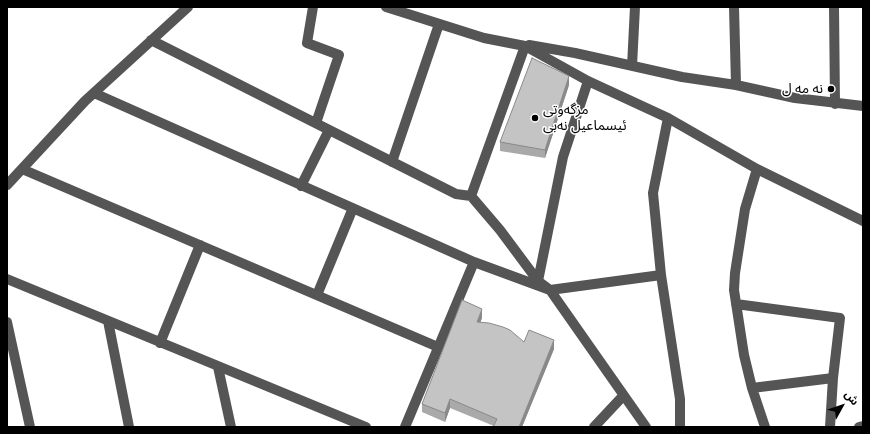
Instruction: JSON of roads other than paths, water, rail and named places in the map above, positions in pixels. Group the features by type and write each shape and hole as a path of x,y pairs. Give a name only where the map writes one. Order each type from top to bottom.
{"street":[{"path":"7,185 94,93 188,7"},
{"path":"313,7 307,43 339,55 316,123"},
{"path":"386,7 484,38 575,53 682,77 736,85 796,98 835,104 863,106"},
{"path":"632,66 635,7"},
{"path":"734,7 736,85"},
{"path":"834,7 835,104"},
{"path":"392,162 439,24"},
{"path":"151,40 456,194 471,196 500,230 538,281 550,290 646,427"},
{"path":"513,43 525,46 588,81 668,118 757,168 863,221"},
{"path":"471,196 525,46"},
{"path":"538,281 563,157 588,81"},
{"path":"94,93 474,262 550,290 660,275"},
{"path":"668,118 653,193 660,275 680,399 680,427"},
{"path":"301,186 329,130"},
{"path":"757,168 745,209 735,273 734,290 744,355 752,388 765,427"},
{"path":"22,169 438,347"},
{"path":"317,295 352,208"},
{"path":"160,343 200,245"},
{"path":"405,427 474,262"},
{"path":"7,280 366,427"},
{"path":"736,304 840,318 833,378 830,427"},
{"path":"108,321 130,427"},
{"path":"7,322 30,427"},
{"path":"218,366 231,427"},
{"path":"752,388 833,378"},
{"path":"594,427 623,396"},
{"path":"338,416 340,427"},
{"path":"859,427 863,426"}],"place":[{"name":"نه مه ل","path":"831,89"},
{"name":"مزگەوتی ئیسماعیل نەبی","path":"535,118"}]}
